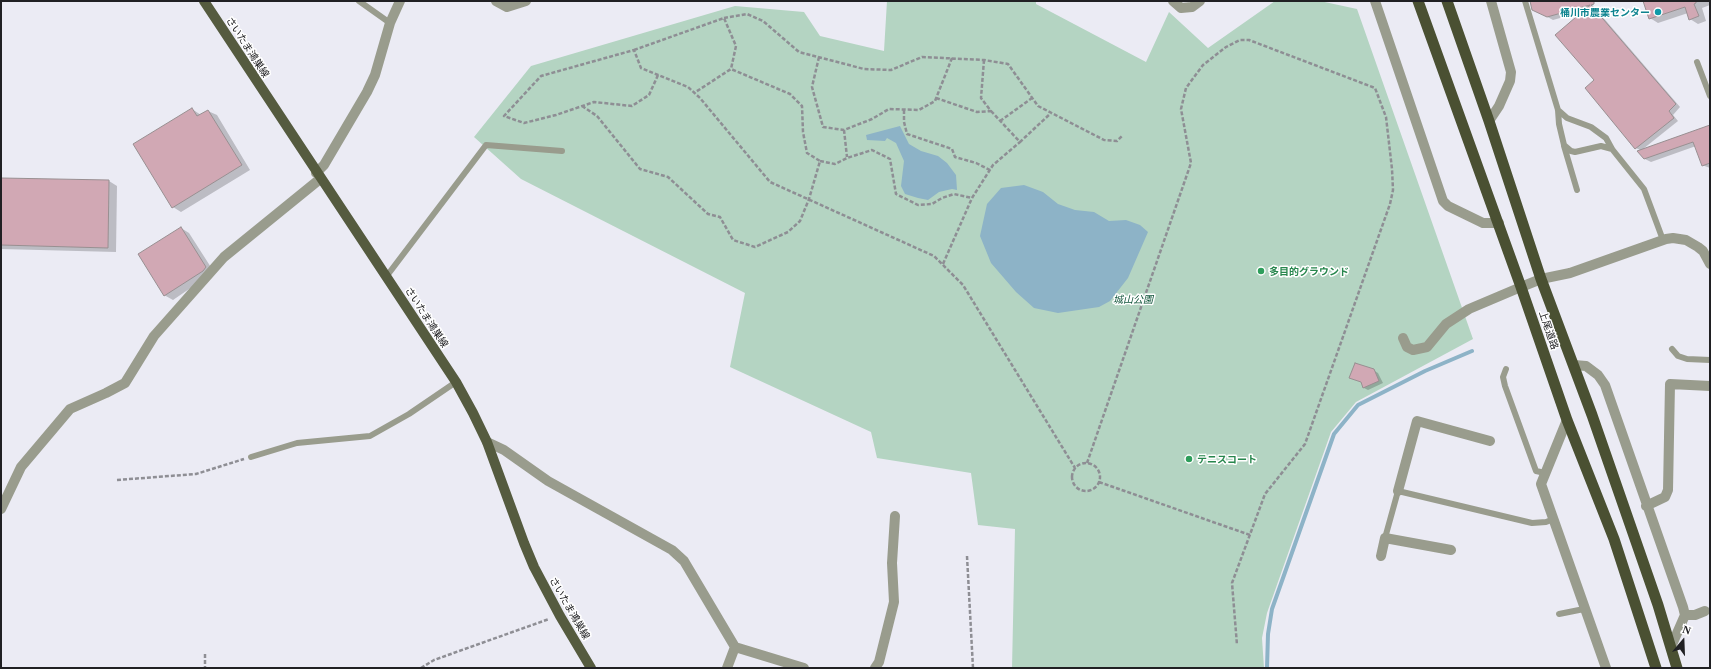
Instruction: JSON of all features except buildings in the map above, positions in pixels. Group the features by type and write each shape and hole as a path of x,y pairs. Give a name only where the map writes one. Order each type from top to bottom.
{"highway":[{"name":"上尾道路","path":"1418,1 1499,223 1567,420 1614,539 1656,668"},
{"name":"上尾道路","path":"1447,1 1489,121 1541,279 1574,365 1653,591 1677,668"}],"main road":[{"name":"さいたま鴻巣線","path":"204,1 318,176 456,382 487,442 503,482 524,544 545,589 591,668"}],"street":[{"path":"1,508 21,467 70,409 125,383 154,336 224,257 318,176 370,86 375,75 390,23 400,1"},
{"path":"496,1 507,7 526,1"},
{"path":"1173,1 1181,8 1192,7 1200,1"},
{"path":"1375,1 1443,202 1455,210 1483,223 1499,223"},
{"path":"1489,121 1499,106 1510,81 1511,72 1491,1"},
{"path":"1403,338 1407,347 1413,350 1427,347 1446,324 1469,309 1541,279 1570,273 1664,240 1680,238 1692,242 1703,251 1710,264"},
{"path":"1574,365 1586,366 1598,375 1605,385 1685,616 1671,647"},
{"path":"1646,506 1665,497 1668,490 1670,384 1710,386"},
{"path":"1567,420 1541,484 1606,668"},
{"path":"1398,491 1417,421 1490,441"},
{"path":"487,442 504,450 548,482 672,550 684,561 735,647 804,668"},
{"path":"875,668 879,662 894,602 892,563 895,516"},
{"path":"1381,556 1385,538 1451,550"},
{"path":"1685,616 1695,615 1705,611"},
{"path":"727,668 735,647"}],"lane":[{"path":"359,1 390,23"},
{"path":"1525,1 1558,110 1559,124 1577,190"},
{"path":"1697,62 1710,96"},
{"path":"1558,110 1572,121 1591,127 1606,138 1612,149 1640,183 1664,240"},
{"path":"386,278 486,145 562,152"},
{"path":"1564,145 1571,151 1575,152 1601,146 1612,149"},
{"path":"1672,350 1678,356 1687,359 1710,360"},
{"path":"1506,369 1503,377 1505,386 1536,471 1545,473"},
{"path":"251,457 297,443 370,436 409,414 456,382"},
{"path":"1385,538 1398,491 1532,523 1554,520"},
{"path":"1559,614 1584,609"}],"path":[{"path":"658,75 649,95 632,106 594,102 524,123 504,116 541,76 634,50 724,18 747,14 763,21 799,52 864,69 890,70 922,57 984,60 1008,64 1038,106 1104,140 1117,141 1123,135"},
{"path":"694,93 731,68 736,46 724,18"},
{"path":"1087,463 1192,163 1181,108 1186,88 1203,65 1226,47 1240,40 1249,40 1375,88 1386,117 1393,190 1390,204 1305,444 1265,494 1232,583 1237,644"},
{"path":"634,50 641,68 688,87 770,182 934,256 943,264 964,285 1075,468"},
{"path":"819,57 812,87 823,127 844,130 872,119 889,109 919,110 935,101 952,58"},
{"path":"984,60 981,98 1020,142"},
{"path":"731,68 790,94 802,106 803,132 807,153 820,161 835,164 847,158 872,150 890,159 891,173 896,194 918,205 932,204 942,198 954,194 972,198"},
{"path":"936,98 976,112 991,111"},
{"path":"1000,121 1032,98"},
{"path":"582,106 597,116 640,169 668,178 708,214 720,218 733,240 755,247 788,232 800,222 809,199 820,161"},
{"path":"904,110 904,122 907,134 952,149 955,157 976,162 990,170"},
{"path":"943,264 972,198 993,165 1051,113"},
{"path":"844,130 847,158"},
{"path":"117,480 196,474 251,457"},
{"path":"1087,463 1095,467 1098,471 1099,482 1092,490 1081,490 1073,483 1071,478 1075,468 1080,464 1087,463"},
{"path":"1099,482 1250,535"},
{"path":"968,556 973,668"},
{"path":"420,668 434,660 560,616"},
{"path":"205,654 205,668"}],"green space":[{"name":"城山公園","path":"887,1 1036,1 1036,4 1146,62 1169,12 1208,48 1275,1 1320,1 1357,9 1473,339 1356,402 1331,432 1267,613 1262,638 1264,668 1012,668 1015,529 978,525 971,473 877,458 871,432 730,367 745,293 521,179 474,137 531,66 735,6 804,12 820,36 884,51"}],"water":[{"path":"900,126 909,144 921,151 938,156 947,163 956,175 957,190 952,189 939,192 928,200 905,194 901,186 904,161 896,143 887,138 885,141 867,140 866,135"},
{"path":"1024,185 1043,192 1058,204 1075,210 1094,212 1109,221 1126,220 1140,225 1148,232 1128,278 1110,301 1099,307 1058,313 1034,308 1016,292 991,263 980,236 987,204 1001,188"}],"waterway":[{"path":"1267,668 1268,634 1272,609 1334,434 1358,405 1425,371 1472,351"}],"place":[{"name":"桶川市農業センター","path":"1658,12"},
{"name":"多目的グラウンド","path":"1261,271"},
{"name":"テニスコート","path":"1189,459"}]}
